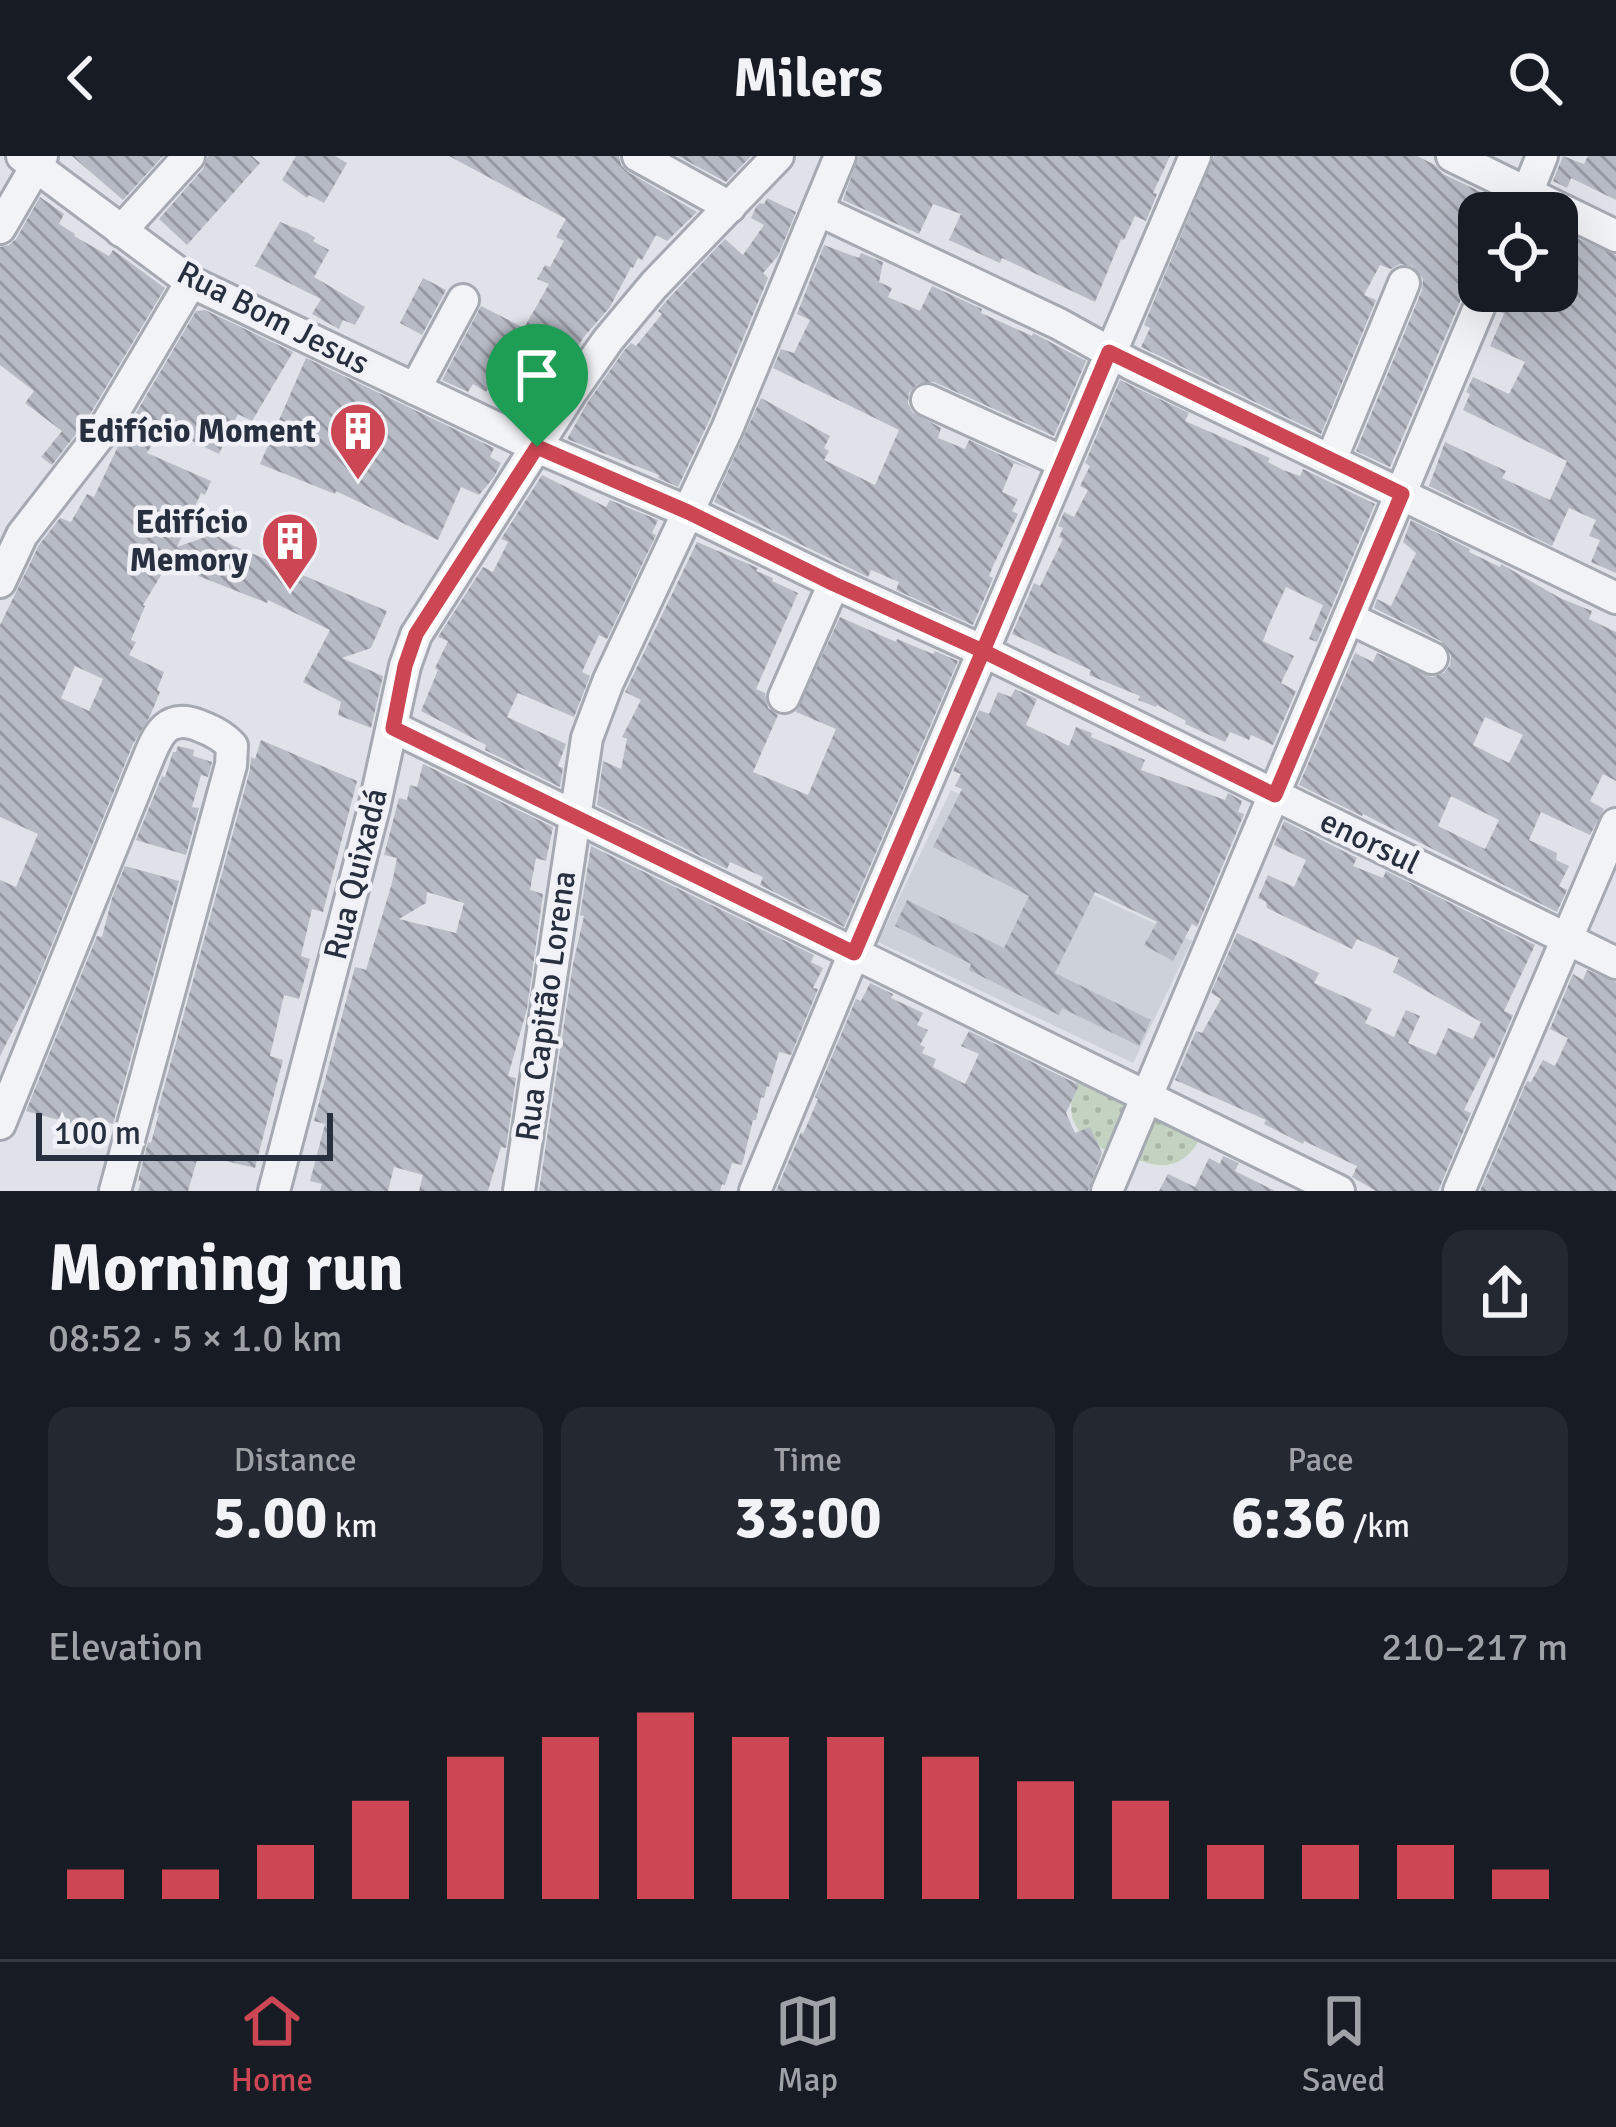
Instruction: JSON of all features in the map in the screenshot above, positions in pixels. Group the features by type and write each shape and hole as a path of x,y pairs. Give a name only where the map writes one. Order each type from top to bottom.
{"street":[{"path":"121,231 189,156"},
{"path":"638,156 730,207"},
{"name":"Rua Quixadá","path":"274,1191 416,634 608,340 777,156"},
{"name":"Rua Capitão Lorena","path":"519,1191 587,738 727,429 840,156"},
{"path":"755,1191 1195,156"},
{"path":"1452,156 1506,192"},
{"path":"1527,192 1542,156"},
{"path":"0,228 30,158"},
{"name":"Rua Bom Jesus","path":"30,158 191,282 537,447"},
{"path":"818,210 1616,598"},
{"path":"1578,223 1616,236"},
{"path":"0,582 11,529 101,432 191,282"},
{"path":"1330,460 1404,283"},
{"path":"415,388 463,300"},
{"path":"1106,1191 1477,312"},
{"path":"927,400 1063,462"},
{"name":"enorsul","path":"537,447 688,512 983,651 1616,963"},
{"path":"784,697 834,584"},
{"path":"1349,618 1432,658"},
{"path":"0,1124 161,733 178,720 230,742 231,765 116,1191"},
{"path":"393,728 1339,1191"},
{"path":"1459,1191 1616,824"}],"shaded area":[{"path":"951,790 1059,842 1045,872 1192,941 1133,1063 878,942"}],"green space":[{"path":"1081,1070 1137,1096 1112,1153 1086,1138 1073,1120 1072,1098"},
{"path":"1153,1104 1205,1128 1192,1151 1176,1163 1156,1165 1131,1157"}],"building":[{"path":"72,156 163,156 123,200"},
{"path":"208,156 252,156 260,163 187,245 159,219 203,169"},
{"path":"296,156 335,156 347,163 324,203 307,198 282,180"},
{"path":"449,156 619,156 628,172 697,212 667,241 656,235 642,260 638,258 631,267 610,307 574,354 567,351 556,371 550,368 547,374 519,359 515,365 505,359 486,392 473,384 468,392 442,380 481,306 524,328 549,284 537,279 545,265 550,267 564,241 556,237 566,219"},
{"path":"678,156 751,156 726,182"},
{"path":"859,156 1170,156 1146,221 1135,216 1095,302 1002,258 1000,263 949,240 961,214 933,204 919,234 843,200"},
{"path":"1214,156 1417,156 1481,192 1458,192 1458,307 1390,467 1356,451 1422,290 1423,279 1412,266 1400,264 1391,269 1380,265 1364,295 1376,300 1321,434 1141,347 1150,328 1144,325"},
{"path":"1563,156 1584,164 1588,156 1616,156 1616,200 1571,178 1567,188 1553,181"},
{"path":"40,197 64,214 59,224 74,236 109,256 113,250 165,288 86,421 52,465 41,457 62,431 25,403 34,391 0,365 0,247 16,239"},
{"path":"767,198 796,212 778,256 763,273 768,278 678,487 567,439 623,352 631,343 636,346 662,314 658,311 725,239 743,255 764,225 751,218"},
{"path":"280,222 308,233 329,250 314,277 365,307 355,325 343,320 339,329 312,314 321,299 255,266"},
{"path":"1578,238 1616,255 1616,573 1591,562 1600,540 1589,536 1596,520 1569,508 1552,546 1429,486 1445,442 1506,471 1502,478 1550,500 1567,461 1463,410 1473,377 1509,394 1525,362 1490,346 1504,314 1501,312 1578,312"},
{"path":"824,245 883,262 879,282 892,288 888,297 920,311 932,286 1086,361 1054,436 934,382 917,384 909,393 912,412 941,428 938,438 965,449 969,440 1031,469 1014,463 1002,492 1018,499 1012,511 1018,514 993,566 989,576 993,578 973,625 896,590 899,582 871,570 868,577 714,502 761,398 830,436 824,460 875,485 899,430 773,368 781,349 794,353 810,320 797,314"},
{"path":"423,278 446,290 422,335 400,323"},
{"path":"205,310 293,352 252,421 238,414 219,454 163,427 147,453 211,481 177,547 214,534 387,611 371,648 342,658 383,676 371,728 338,715 341,702 303,682 330,630 268,600 196,575 177,549 143,605 129,655 164,672 160,692 133,744 33,991 0,1056 0,880 16,887 38,834 0,817 0,625 39,545 60,518 71,522 87,494 94,497 121,440 136,446 148,419 136,413 196,311","holes":["75,666 103,679 89,711 61,698"]},
{"path":"306,358 494,448 490,457 501,463 494,477 479,495 461,487 438,540 336,491 260,464"},
{"path":"1120,380 1189,413 1185,421 1270,458 1268,462 1283,470 1300,476 1303,469 1375,504 1317,642 1309,639 1323,605 1286,587 1268,627 1263,641 1294,656 1281,683 1296,691 1273,745 1230,732 1225,742 1157,705 1138,700 1140,696 1089,675 1091,670 1012,634 1034,583 1040,586 1063,539 1059,537 1063,528 1058,526 1064,512 1074,517 1088,490 1080,486 1090,466 1085,463"},
{"path":"542,475 606,507 610,500 658,520 652,533 656,535 607,639 599,635 582,672 590,676 574,717 518,693 507,717 566,744 558,766 563,768 560,787 421,711 448,641 438,637 483,567 493,572 508,542 501,539"},
{"path":"1411,520 1592,611 1589,619 1616,632 1616,781 1603,774 1590,801 1604,809 1590,835 1541,812 1529,840 1557,853 1556,860 1569,866 1559,886 1567,890 1557,912 1299,785 1355,653 1373,662 1377,653 1432,677 1450,665 1451,655 1441,641 1374,608 1377,599 1391,606 1416,553 1403,542","holes":["1485,717 1523,735 1509,763 1473,745","1451,796 1499,820 1485,849 1438,826"]},
{"path":"697,542 758,568 756,571 798,593 756,689 765,693 768,708 778,715 753,772 808,795 836,729 796,712 840,617 896,642 958,661 844,927 760,885 763,877 730,862 727,869 597,805 603,761 621,769 627,739 622,737 641,700 625,692"},
{"path":"1015,689 1037,699 1026,725 1069,746 1076,727 1145,760 1141,770 1225,800 1228,793 1242,801 1238,812 1244,814 1197,927 1192,924 1173,961 1144,945 1157,922 1095,892 1055,973 1151,1020 1139,1046 1062,1008 1059,1015 895,926 907,900 1004,948 1029,896 933,847 962,789 955,786 961,774 953,771 979,710 989,714 998,692 1011,697"},
{"path":"261,740 357,781 323,912 312,909 301,956 310,959 299,999 284,995 270,1056 283,1060 255,1168 209,1157 197,1160 188,1191 138,1191 251,757 255,759"},
{"path":"178,746 212,762 208,777 201,775 192,807 199,808 186,855 136,840"},
{"path":"423,764 553,827 546,861 536,858 530,890 543,894 527,1009 508,1076 516,1078 506,1148 501,1147 488,1191 419,1191 423,1175 394,1167 388,1191 320,1191 322,1184 310,1181 325,1124 314,1121 355,967 366,970 392,883 397,858 384,855 399,798 407,800 410,785 417,787","holes":["427,892 464,903 456,933 399,919 426,903"]},
{"path":"1284,821 1357,858 1353,866 1383,878 1386,871 1535,945 1504,1011 1513,1015 1464,1110 1471,1113 1438,1191 1376,1191 1352,1177 1357,1166 1175,1080 1196,1031 1202,1033 1221,999 1211,993 1237,933 1319,973 1314,983 1372,1009 1365,1023 1394,1037 1406,1010 1420,1016 1408,1043 1436,1055 1448,1028 1473,1039 1481,1022 1393,972 1399,958 1357,939 1352,949 1267,908 1258,898 1268,875 1294,887 1306,860 1274,845"},
{"path":"591,846 814,955 811,962 823,968 791,1055 779,1052 742,1165 732,1163 720,1191 539,1191"},
{"path":"125,866 179,881 113,1124 99,1120 95,1132 26,1111 97,936 102,937"},
{"path":"1587,970 1616,982 1616,1191 1480,1191 1527,1081 1531,1082 1543,1060 1555,1066 1568,1038 1550,1029 1573,974 1583,980"},
{"path":"870,983 923,1013 917,1025 928,1030 920,1045 925,1047 922,1053 936,1059 933,1067 965,1084 979,1054 961,1046 969,1031 1079,1085 1066,1113 1075,1133 1090,1127 1102,1153 1088,1191 776,1191 856,999 861,1001"},
{"path":"1223,1156 1239,1163 1235,1171 1275,1191 1159,1191 1168,1174 1195,1187 1209,1158 1220,1164"}],"place":[{"name":"Edifício Moment","path":"358,482"},
{"name":"Edifício Memory","path":"290,592"}],"route":[{"path":"537,447 416,634 393,728 854,953 983,651 1275,795 1402,494 1109,352 983,651 688,512 537,447"}]}
